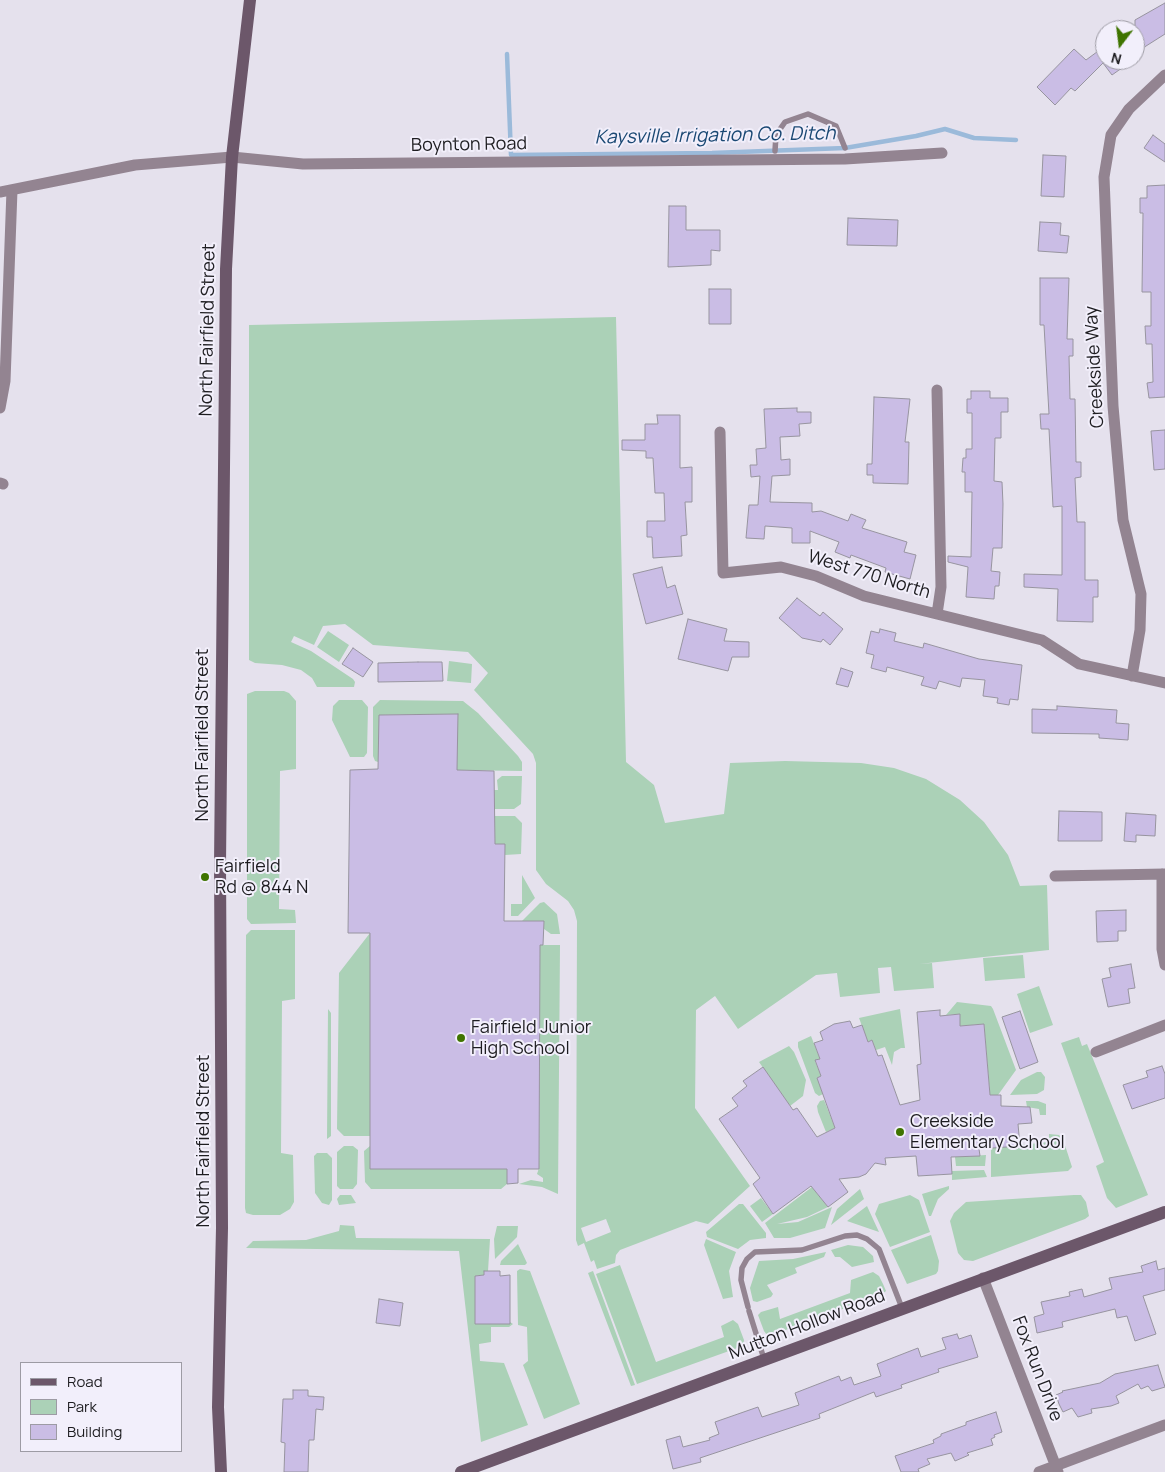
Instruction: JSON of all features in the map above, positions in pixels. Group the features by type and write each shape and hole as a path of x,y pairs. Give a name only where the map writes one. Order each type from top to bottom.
{"street":[{"name":"North Fairfield Street","path":"222,1472 218,1407 222,1228 220,864 226,269 232,157 250,0"},
{"name":"Creekside Way","path":"1132,676 1140,630 1140,594 1122,520 1114,406 1104,177 1111,135 1129,109 1165,75"},
{"name":"Boynton Road","path":"0,192 135,165 232,157 264,162 313,164 845,159 942,153"},
{"path":"0,408 5,381 12,190"},
{"path":"937,390 941,587 937,614"},
{"name":"West 770 North","path":"720,432 723,573 780,567 816,576 864,596 1042,640 1079,664 1165,683"},
{"path":"1054,876 1163,874 1162,949 1165,965"},
{"path":"1096,1052 1165,1025"},
{"name":"Mutton Hollow Road","path":"461,1472 1165,1212"},
{"name":"Fox Run Drive","path":"983,1278 1057,1469"},
{"path":"1039,1472 1057,1469 1165,1425"}],"lane":[{"path":"775,150 776,135 784,122 808,114 836,126 845,148"},
{"path":"764,1361 741,1280 742,1268 747,1259 755,1252 802,1250 845,1236 857,1235 867,1239 879,1249 902,1308"}],"green space":[{"path":"616,317 626,762 654,785 665,823 724,814 730,763 785,761 861,763 894,768 926,779 960,800 984,822 1008,855 1020,886 1047,885 1049,950 919,964 932,963 934,988 894,991 891,967 878,968 880,993 840,997 837,973 816,975 738,1029 715,996 696,1010 695,1108 750,1186 708,1224 696,1221 620,1250 616,1255 615,1263 597,1269 594,1260 591,1262 584,1243 578,1246 576,1240 577,921 574,910 568,901 546,884 536,870 536,763 533,754 474,690 488,673 468,652 373,645 345,624 323,626 314,645 294,636 291,642 311,651 353,679 355,682 354,687 317,687 312,678 301,670 282,665 255,663 249,660 249,325","holes":["606,1219 611,1232 586,1242 581,1228"]},
{"path":"328,631 349,645 339,662 317,647"},
{"path":"449,661 472,664 471,683 447,681"},
{"path":"255,691 284,691 289,693 296,701 296,769 280,771 279,909 295,910 296,923 251,924 247,919 247,694"},
{"path":"339,700 362,700 368,707 367,753 364,757 350,757 332,720 333,706"},
{"path":"380,700 463,701 478,713 518,756 522,762 522,771 457,770 457,714 380,715 378,762 375,761 373,756 373,707"},
{"path":"502,776 522,776 521,804 514,809 494,809 494,790 498,790 497,780"},
{"path":"494,816 515,816 522,823 521,854 505,855 505,845 495,844"},
{"path":"522,875 535,898 518,916 511,916 511,904 522,904"},
{"path":"544,902 557,914 560,934 551,934 544,929 544,922 522,921 540,903"},
{"path":"251,930 295,930 295,999 282,1001 281,1153 293,1155 294,1202 290,1209 280,1215 253,1215 246,1213 245,1208 246,935"},
{"path":"370,933 370,1136 344,1136 337,1129 339,973"},
{"path":"540,945 560,945 558,1194 542,1187 519,1184 531,1180 543,1182 543,1178 537,1174 539,1168"},
{"path":"1023,955 1025,978 985,981 983,958"},
{"path":"1039,986 1053,1025 1030,1033 1017,994"},
{"path":"957,1002 991,1006 993,1009 1016,1070 998,1095 990,1095 984,1024 960,1026 960,1014 946,1015"},
{"path":"328,1009 331,1013 331,1136 327,1139"},
{"path":"900,1009 905,1048 894,1052 892,1065 885,1047 876,1050 872,1040 868,1042 859,1018"},
{"path":"811,1036 820,1059 815,1061 821,1076 817,1078 823,1094 819,1096 815,1093 798,1047 798,1042"},
{"path":"1079,1037 1082,1046 1087,1044 1148,1195 1116,1208 1107,1198 1096,1166 1104,1162 1061,1043"},
{"path":"789,1046 794,1052 806,1080 803,1096 790,1106 759,1062"},
{"path":"1041,1072 1045,1077 1044,1090 1037,1094 1010,1095 1021,1080"},
{"path":"824,1100 835,1128 826,1132 817,1106 820,1101"},
{"path":"1026,1101 1038,1101 1046,1104 1046,1115 1040,1115 1039,1109 1027,1107"},
{"path":"1049,1134 1059,1135 1063,1139 1072,1167 1068,1171 991,1177 991,1148 1049,1142"},
{"path":"344,1146 353,1146 358,1150 357,1184 353,1189 340,1189 337,1186 337,1152"},
{"path":"370,1146 371,1169 507,1169 507,1184 501,1189 371,1189 365,1182 364,1151"},
{"path":"317,1153 327,1153 332,1158 332,1200 329,1205 322,1203 315,1193 314,1156"},
{"path":"986,1155 985,1166 956,1166 955,1157"},
{"path":"984,1170 987,1177 952,1180 952,1171"},
{"path":"949,1186 949,1189 938,1199 931,1216 929,1216 922,1194"},
{"path":"812,1187 828,1207 807,1217 777,1224 798,1222 832,1207 825,1228 790,1238 774,1238 765,1223"},
{"path":"860,1189 864,1199 831,1225 837,1209"},
{"path":"340,1195 351,1195 356,1203 339,1205 337,1199"},
{"path":"910,1195 919,1200 930,1232 890,1247 875,1214 879,1204"},
{"path":"1081,1195 1086,1202 1089,1216 1085,1219 973,1261 964,1260 958,1253 950,1221 954,1213 966,1202"},
{"path":"761,1198 773,1214 762,1222 750,1206"},
{"path":"739,1204 743,1204 766,1233 766,1238 750,1240 738,1249 707,1237 706,1232"},
{"path":"867,1206 879,1232 847,1221"},
{"path":"340,1225 354,1226 356,1238 490,1239 488,1271 484,1275 475,1276 475,1324 510,1324 510,1322 513,1324 509,1327 491,1327 491,1342 479,1344 480,1361 504,1363 528,1425 481,1442 459,1251 246,1248 253,1241 306,1240 339,1231"},
{"path":"497,1226 518,1226 517,1237 495,1259 494,1239"},
{"path":"931,1235 939,1261 938,1271 936,1274 907,1284 891,1250"},
{"path":"706,1239 736,1252 729,1271 733,1297 723,1299 704,1245"},
{"path":"518,1244 527,1263 525,1265 500,1265 501,1261"},
{"path":"848,1245 863,1247 873,1256 874,1262 852,1267 840,1257 835,1257 831,1250"},
{"path":"826,1252 824,1257 795,1268 797,1273 767,1285 773,1294 771,1297 757,1302 753,1301 750,1288 759,1261 793,1259"},
{"path":"620,1265 656,1362 724,1337 721,1326 733,1320 738,1324 744,1340 743,1346 637,1384 596,1274"},
{"path":"520,1269 530,1271 580,1404 544,1419 523,1365 528,1361 527,1327 518,1325 517,1271"},
{"path":"593,1271 635,1385 631,1386 588,1273"},
{"path":"873,1272 879,1276 886,1291 881,1295 772,1335 767,1335 764,1331 758,1315 761,1312 778,1307 780,1319 850,1293 851,1280"}],"building":[{"path":"1165,3 1165,34 1145,47 1145,20 1135,20"},
{"path":"1074,49 1086,60 1095,53 1096,70 1075,91 1071,88 1055,105 1037,87"},
{"path":"1108,70 1119,70 1112,75"},
{"path":"1153,135 1165,144 1165,162 1144,148"},
{"path":"1043,155 1066,156 1064,197 1041,196"},
{"path":"1165,185 1165,397 1149,398 1147,383 1153,382 1152,344 1146,344 1145,326 1151,326 1151,292 1142,292 1143,213 1140,213 1140,198 1147,198 1147,186"},
{"path":"669,206 686,206 686,230 720,230 720,251 711,250 711,265 668,267"},
{"path":"848,218 898,220 897,246 847,245"},
{"path":"1040,222 1061,223 1060,235 1069,236 1067,253 1038,251"},
{"path":"1040,278 1069,278 1067,339 1073,339 1073,356 1069,356 1070,399 1075,399 1076,462 1081,462 1081,477 1075,478 1077,522 1085,522 1085,580 1098,580 1098,597 1093,597 1093,622 1057,621 1058,589 1024,587 1024,574 1062,575 1062,506 1053,507 1049,429 1041,429 1040,414 1049,414 1044,325 1040,325"},
{"path":"709,289 731,289 731,324 709,324"},
{"path":"971,391 990,391 990,398 1008,398 1008,412 1001,412 1001,438 995,438 994,481 1002,482 1003,504 1002,548 993,548 991,571 1000,572 999,586 995,586 994,599 966,597 968,567 948,562 948,556 971,557 972,492 965,492 965,472 962,472 963,458 966,458 966,449 972,449 972,413 967,413 967,399 971,399"},
{"path":"874,397 910,399 905,442 909,442 908,484 873,483 873,475 867,475 867,464 872,464"},
{"path":"797,408 797,412 811,412 811,423 799,424 800,436 780,437 781,460 790,459 790,475 772,476 770,502 812,503 812,512 821,511 848,521 851,514 866,520 862,528 907,542 904,552 916,555 910,579 885,572 886,568 851,555 850,558 835,552 839,542 810,531 810,543 792,543 792,528 765,526 764,539 746,538 749,505 758,505 760,476 751,477 750,465 757,465 756,449 766,448 764,409"},
{"path":"657,415 680,415 680,468 692,467 692,502 685,502 687,535 681,536 682,556 653,558 652,537 647,537 647,521 665,521 664,493 655,493 653,458 646,458 646,451 622,450 622,440 645,440 645,424 658,424"},
{"path":"1165,430 1165,469 1154,470 1151,431"},
{"path":"662,567 667,588 675,585 683,614 646,624 633,574"},
{"path":"797,598 820,616 823,612 843,629 830,645 823,639 821,642 802,638 779,618"},
{"path":"688,619 727,629 724,641 749,642 749,657 732,657 728,671 678,659"},
{"path":"880,629 896,633 894,641 923,648 924,643 979,659 1022,665 1018,700 1010,699 1009,705 997,703 998,698 983,696 985,680 962,678 960,687 939,681 936,689 921,685 924,677 887,667 886,672 871,668 874,655 866,653 871,631 879,633"},
{"path":"353,648 373,662 363,677 342,664"},
{"path":"442,662 443,681 378,682 378,663"},
{"path":"841,668 853,672 848,687 836,684"},
{"path":"1057,706 1117,710 1116,723 1129,724 1128,740 1099,738 1099,734 1032,733 1032,709 1057,710"},
{"path":"458,714 457,770 494,771 495,844 505,844 504,921 544,921 543,945 540,945 539,1169 518,1169 518,1183 507,1184 507,1169 370,1169 370,933 348,933 350,770 378,769 379,715"},
{"path":"1059,811 1102,812 1102,841 1058,841"},
{"path":"1126,813 1156,815 1155,836 1136,835 1136,842 1124,841"},
{"path":"1126,910 1126,931 1118,931 1118,941 1097,942 1096,911"},
{"path":"1131,964 1135,988 1128,989 1130,1003 1108,1007 1102,979 1111,977 1109,968"},
{"name":"Creekside Elementary School","path":"940,1010 940,1016 960,1014 960,1026 984,1024 990,1095 1001,1095 1001,1106 1030,1107 1032,1123 1018,1124 1020,1146 979,1149 980,1156 951,1157 952,1174 918,1176 916,1156 885,1158 886,1165 875,1163 866,1174 859,1177 839,1179 848,1192 828,1207 811,1186 773,1214 753,1184 760,1178 719,1119 738,1106 732,1098 747,1086 743,1081 763,1067 793,1110 797,1108 817,1137 835,1128 817,1078 821,1076 815,1060 820,1059 814,1043 823,1040 820,1032 834,1024 850,1021 853,1028 862,1025 868,1042 872,1040 878,1056 882,1055 900,1105 920,1100 917,1065 921,1064 917,1012"},
{"path":"1020,1011 1038,1062 1020,1069 1002,1017"},
{"path":"1162,1066 1165,1074 1165,1098 1132,1109 1123,1085 1148,1077 1146,1071"},
{"path":"1156,1261 1158,1270 1165,1268 1165,1290 1143,1296 1156,1334 1135,1341 1127,1316 1117,1318 1115,1309 1062,1322 1063,1327 1037,1333 1034,1317 1044,1314 1041,1302 1070,1296 1069,1292 1082,1289 1084,1297 1112,1289 1109,1278 1143,1272 1141,1266"},
{"path":"484,1271 500,1271 500,1276 510,1275 510,1324 475,1324 475,1276 484,1275"},
{"path":"379,1299 403,1303 400,1326 376,1323"},
{"path":"957,1334 959,1339 971,1335 978,1357 938,1369 939,1372 901,1385 902,1388 876,1397 874,1392 819,1414 820,1418 700,1458 701,1462 673,1469 666,1440 680,1436 683,1447 710,1440 709,1438 719,1434 715,1422 758,1407 762,1417 799,1405 795,1393 839,1376 841,1381 851,1377 854,1385 881,1376 877,1364 918,1348 921,1357 946,1349 942,1338"},
{"path":"1158,1365 1165,1387 1152,1391 1148,1386 1141,1389 1138,1384 1116,1396 1119,1403 1091,1409 1092,1413 1078,1417 1072,1408 1063,1412 1059,1404 1056,1395 1062,1391 1100,1383 1115,1374"},
{"path":"293,1390 308,1390 308,1396 324,1397 323,1410 316,1409 314,1440 309,1440 308,1472 284,1472 285,1443 281,1442 283,1399 293,1399"},
{"path":"996,1412 1002,1432 994,1435 995,1437 991,1439 993,1445 967,1453 969,1455 955,1461 951,1453 927,1459 930,1464 918,1469 919,1472 901,1472 895,1456 934,1443 933,1440 941,1436 941,1434 966,1425 966,1422"}],"waterway":[{"name":"Kaysville Irrigation Co. Ditch","path":"507,54 511,155 712,153 845,148 945,129 974,138 1016,140"}],"place":[{"name":"Fairfield Rd @ 844 N","path":"205,877"},
{"name":"Fairfield Junior High School","path":"461,1038"},
{"name":"Creekside Elementary School","path":"900,1132"}]}
